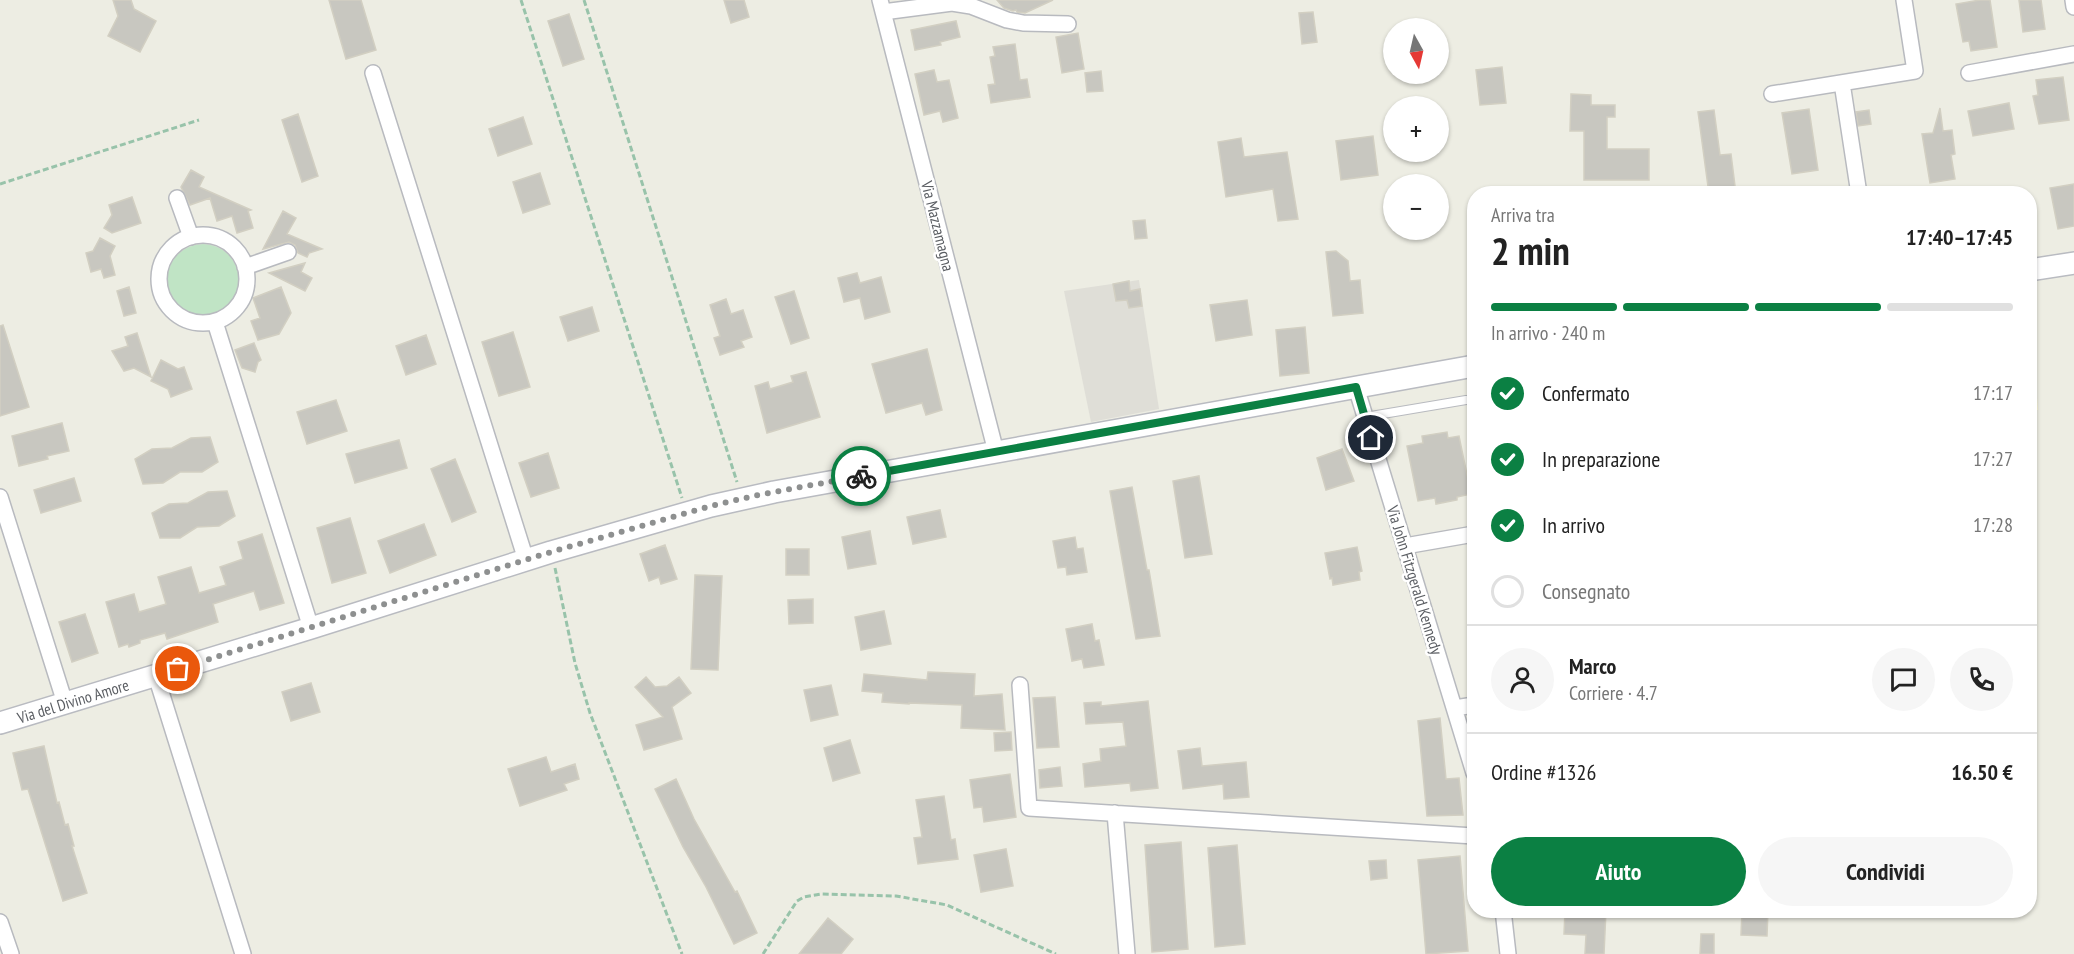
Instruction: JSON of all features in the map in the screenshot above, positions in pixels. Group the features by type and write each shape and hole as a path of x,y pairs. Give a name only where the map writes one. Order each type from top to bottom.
{"main road":[{"path":"2037,269 2074,263"},
{"name":"Via del Divino Amore","path":"0,723 551,552 742,498 1467,367"}],"street":[{"path":"1772,94 1915,71 1904,0"},
{"path":"2073,0 2074,7"},
{"path":"881,6 952,3 971,6 1006,20 1023,23 1068,24"},
{"name":"Via Mazzamagna","path":"881,6 996,452"},
{"path":"1969,73 2074,54"},
{"path":"373,73 526,560"},
{"path":"1842,83 1858,186"},
{"path":"177,198 190,237"},
{"path":"190,237 211,237 230,244 240,254 245,267 247,281 241,300 228,316 215,322 200,323 185,320 172,311 163,299 159,276 166,255 177,244 190,237"},
{"path":"245,267 288,252"},
{"path":"215,322 311,628"},
{"name":"Via John Fitzgerald Kennedy","path":"1356,387 1467,749"},
{"path":"0,497 65,702"},
{"path":"1405,546 1467,535"},
{"path":"156,676 243,954"},
{"path":"1020,685 1029,808 1467,836"},
{"path":"1455,708 1467,706"},
{"path":"1116,813 1127,954"},
{"path":"1504,918 1508,954"},
{"path":"0,922 11,954"}],"lane":[{"path":"1365,417 1466,400"}],"path":[{"path":"521,0 687,513"},
{"path":"584,0 742,498"},
{"path":"0,184 200,120"},
{"path":"551,552 575,663 590,713 682,954"},
{"path":"763,954 797,901 804,897 821,894 896,896 947,905 1056,954"}],"shaded area":[{"path":"1139,280 1159,409 1091,422 1064,291"}],"green space":[{"path":"210,244 229,254 237,266 239,280 237,294 229,306 217,314 196,316 177,306 169,294 167,273 177,254 189,246"}],"building":[{"path":"113,0 131,0 134,9 156,21 140,52 108,36 118,16"},
{"path":"329,0 361,0 376,50 346,59"},
{"path":"724,0 744,0 749,17 731,23"},
{"path":"997,0 1053,0 1025,13 1004,8"},
{"path":"1990,0 1997,47 1971,51 1969,41 1963,42 1956,4"},
{"path":"2019,0 2041,0 2045,29 2023,32"},
{"path":"1313,12 1317,42 1302,44 1299,13"},
{"path":"569,14 584,59 563,66 548,21"},
{"path":"956,21 960,37 940,42 941,45 915,50 911,30"},
{"path":"1078,33 1084,69 1062,73 1056,37"},
{"path":"1015,44 1020,80 1027,79 1030,97 991,103 988,85 995,84 990,57 995,56 993,47"},
{"path":"1502,67 1506,103 1480,105 1476,70"},
{"path":"934,70 937,82 949,80 958,118 943,122 940,111 924,115 915,74"},
{"path":"1101,71 1103,91 1087,92 1085,73"},
{"path":"2063,77 2069,120 2039,124 2033,96 2038,95 2036,80"},
{"path":"1571,94 1591,95 1591,105 1615,105 1615,117 1607,117 1607,149 1649,149 1649,180 1584,180 1584,131 1570,131"},
{"path":"2009,103 2014,129 1973,136 1968,111"},
{"path":"1940,108 1943,131 1952,130 1955,154 1951,155 1955,179 1930,183 1922,134 1933,133"},
{"path":"1809,109 1818,170 1792,174 1782,113"},
{"path":"1714,110 1720,155 1731,154 1735,186 1708,186 1698,112"},
{"path":"1869,110 1871,124 1858,126 1856,112"},
{"path":"298,114 318,176 302,182 282,120"},
{"path":"523,117 532,144 498,156 489,129"},
{"path":"1373,136 1378,175 1341,180 1336,141"},
{"path":"1241,138 1244,157 1287,152 1298,219 1278,221 1273,189 1226,197 1218,142"},
{"path":"191,170 204,177 199,187 251,210 248,211 253,228 237,233 232,216 217,221 210,198 190,205 181,187"},
{"path":"540,173 550,204 523,213 513,182"},
{"path":"2074,184 2074,226 2058,229 2050,188"},
{"path":"132,197 141,223 112,233 104,228 112,215 109,205"},
{"path":"283,211 296,218 287,234 322,249 309,253 307,257 298,253 295,245 289,242 263,249"},
{"path":"1145,220 1147,238 1135,239 1133,221"},
{"path":"100,238 115,246 110,256 115,275 104,278 101,269 91,272 86,253 93,251"},
{"path":"1336,251 1348,261 1350,281 1360,280 1363,313 1333,316 1326,252"},
{"path":"305,263 301,272 312,278 305,291 269,273"},
{"path":"857,273 860,283 881,277 890,312 865,319 860,298 844,302 838,278"},
{"path":"1129,281 1130,291 1140,289 1142,306 1129,308 1127,300 1116,301 1113,284"},
{"path":"129,287 136,313 124,316 117,291"},
{"path":"281,287 291,313 279,334 258,340 251,321 260,318 253,298"},
{"path":"794,291 809,338 791,344 775,297"},
{"path":"726,299 731,314 743,310 752,337 741,341 744,347 720,355 714,338 720,336 710,305"},
{"path":"1247,300 1252,335 1216,341 1210,305"},
{"path":"592,307 599,331 568,341 560,317"},
{"path":"3,325 29,407 0,416 0,326"},
{"path":"1305,327 1309,373 1280,376 1276,330"},
{"path":"513,332 530,387 499,396 482,342"},
{"path":"137,333 151,377 134,368 124,371 112,351 128,346 125,337"},
{"path":"426,335 436,364 406,375 396,346"},
{"path":"254,343 261,360 255,372 242,368 235,350"},
{"path":"927,349 942,410 926,415 922,403 886,413 872,364"},
{"path":"161,360 178,369 184,367 192,389 171,397 168,389 151,381"},
{"path":"806,372 820,417 767,433 755,386 768,382 770,389 793,382 791,376"},
{"path":"336,400 347,431 307,444 297,412"},
{"path":"62,423 69,451 19,466 12,436"},
{"path":"1447,432 1448,438 1459,436 1467,475 1467,495 1457,497 1457,500 1436,504 1435,498 1418,501 1407,446 1423,443 1422,436"},
{"path":"210,437 218,462 202,472 180,472 163,483 143,484 135,459 152,449 172,448 191,438"},
{"path":"399,440 407,468 355,483 346,454"},
{"path":"1342,449 1354,481 1326,490 1317,458"},
{"path":"548,453 559,488 531,497 519,463"},
{"path":"455,459 476,512 452,522 431,469"},
{"path":"1199,476 1212,554 1185,558 1173,481"},
{"path":"74,478 81,501 41,513 34,490"},
{"path":"1132,487 1160,636 1136,639 1110,491"},
{"path":"227,491 235,516 219,526 197,527 180,538 160,538 152,513 169,504 188,503 208,492"},
{"path":"940,510 946,537 913,544 907,517"},
{"path":"350,518 366,573 332,583 317,528"},
{"path":"424,524 436,555 390,573 378,541"},
{"path":"870,531 876,564 848,569 842,537"},
{"path":"262,534 284,603 260,610 254,591 213,604 218,622 167,639 165,633 140,640 140,643 129,647 128,644 119,647 106,602 134,594 139,612 166,604 158,577 191,567 199,593 226,585 220,567 243,559 238,542"},
{"path":"1075,537 1077,549 1083,548 1087,572 1067,575 1066,567 1058,568 1053,541"},
{"path":"665,545 677,579 661,584 659,577 649,581 640,554"},
{"path":"1357,547 1362,571 1359,572 1360,580 1333,585 1325,553"},
{"path":"786,549 809,549 809,575 786,575"},
{"path":"695,575 722,576 718,670 691,669"},
{"path":"813,599 813,623 789,624 788,600"},
{"path":"884,611 891,644 861,650 855,617"},
{"path":"85,614 98,653 72,662 59,622"},
{"path":"1092,624 1095,641 1099,640 1104,665 1084,668 1082,659 1072,661 1066,629"},
{"path":"928,672 975,674 974,696 1002,694 1005,730 961,728 962,705 882,702 883,693 862,691 864,674 927,680"},
{"path":"646,677 655,687 667,686 679,677 691,693 672,707 682,739 644,750 636,725 663,717 635,687"},
{"path":"311,683 320,712 291,721 282,692"},
{"path":"831,685 838,715 811,721 804,690"},
{"path":"1055,697 1059,747 1037,748 1033,698"},
{"path":"1148,701 1158,788 1131,791 1130,783 1085,787 1083,764 1101,761 1100,749 1126,746 1123,722 1086,724 1084,703 1101,702 1101,706"},
{"path":"1440,718 1446,779 1459,778 1463,815 1427,816 1418,721"},
{"path":"1011,732 1012,750 995,751 994,733"},
{"path":"850,740 860,773 833,781 824,748"},
{"path":"44,746 57,803 59,802 65,825 68,824 74,846 72,846 87,893 63,901 28,789 22,790 13,753"},
{"path":"1200,748 1202,766 1246,762 1249,797 1224,799 1223,784 1183,789 1178,751"},
{"path":"546,757 551,772 575,764 579,779 564,784 567,790 520,806 508,769"},
{"path":"1060,767 1062,786 1040,788 1039,770"},
{"path":"1010,774 1016,817 984,822 982,807 974,808 970,780"},
{"path":"676,779 694,819 735,892 737,891 757,933 734,944 655,789"},
{"path":"944,796 951,840 955,839 958,859 918,864 914,838 922,837 916,800"},
{"path":"1181,842 1188,949 1152,952 1145,845"},
{"path":"1237,845 1245,944 1215,947 1208,848"},
{"path":"1006,849 1013,886 981,892 974,855"},
{"path":"1460,856 1468,951 1426,954 1418,860"},
{"path":"1386,860 1387,878 1371,880 1369,861"},
{"path":"828,918 853,939 841,954 799,954"},
{"path":"1565,918 1606,918 1604,954 1585,954 1586,935 1564,934"},
{"path":"1742,918 1768,918 1767,936 1741,935"},
{"path":"1701,934 1714,934 1714,954 1700,954"}],"way so far":[{"path":"178,669 551,552 711,506 861,476"}],"route":[{"path":"861,476 1356,387 1371,438"}]}
